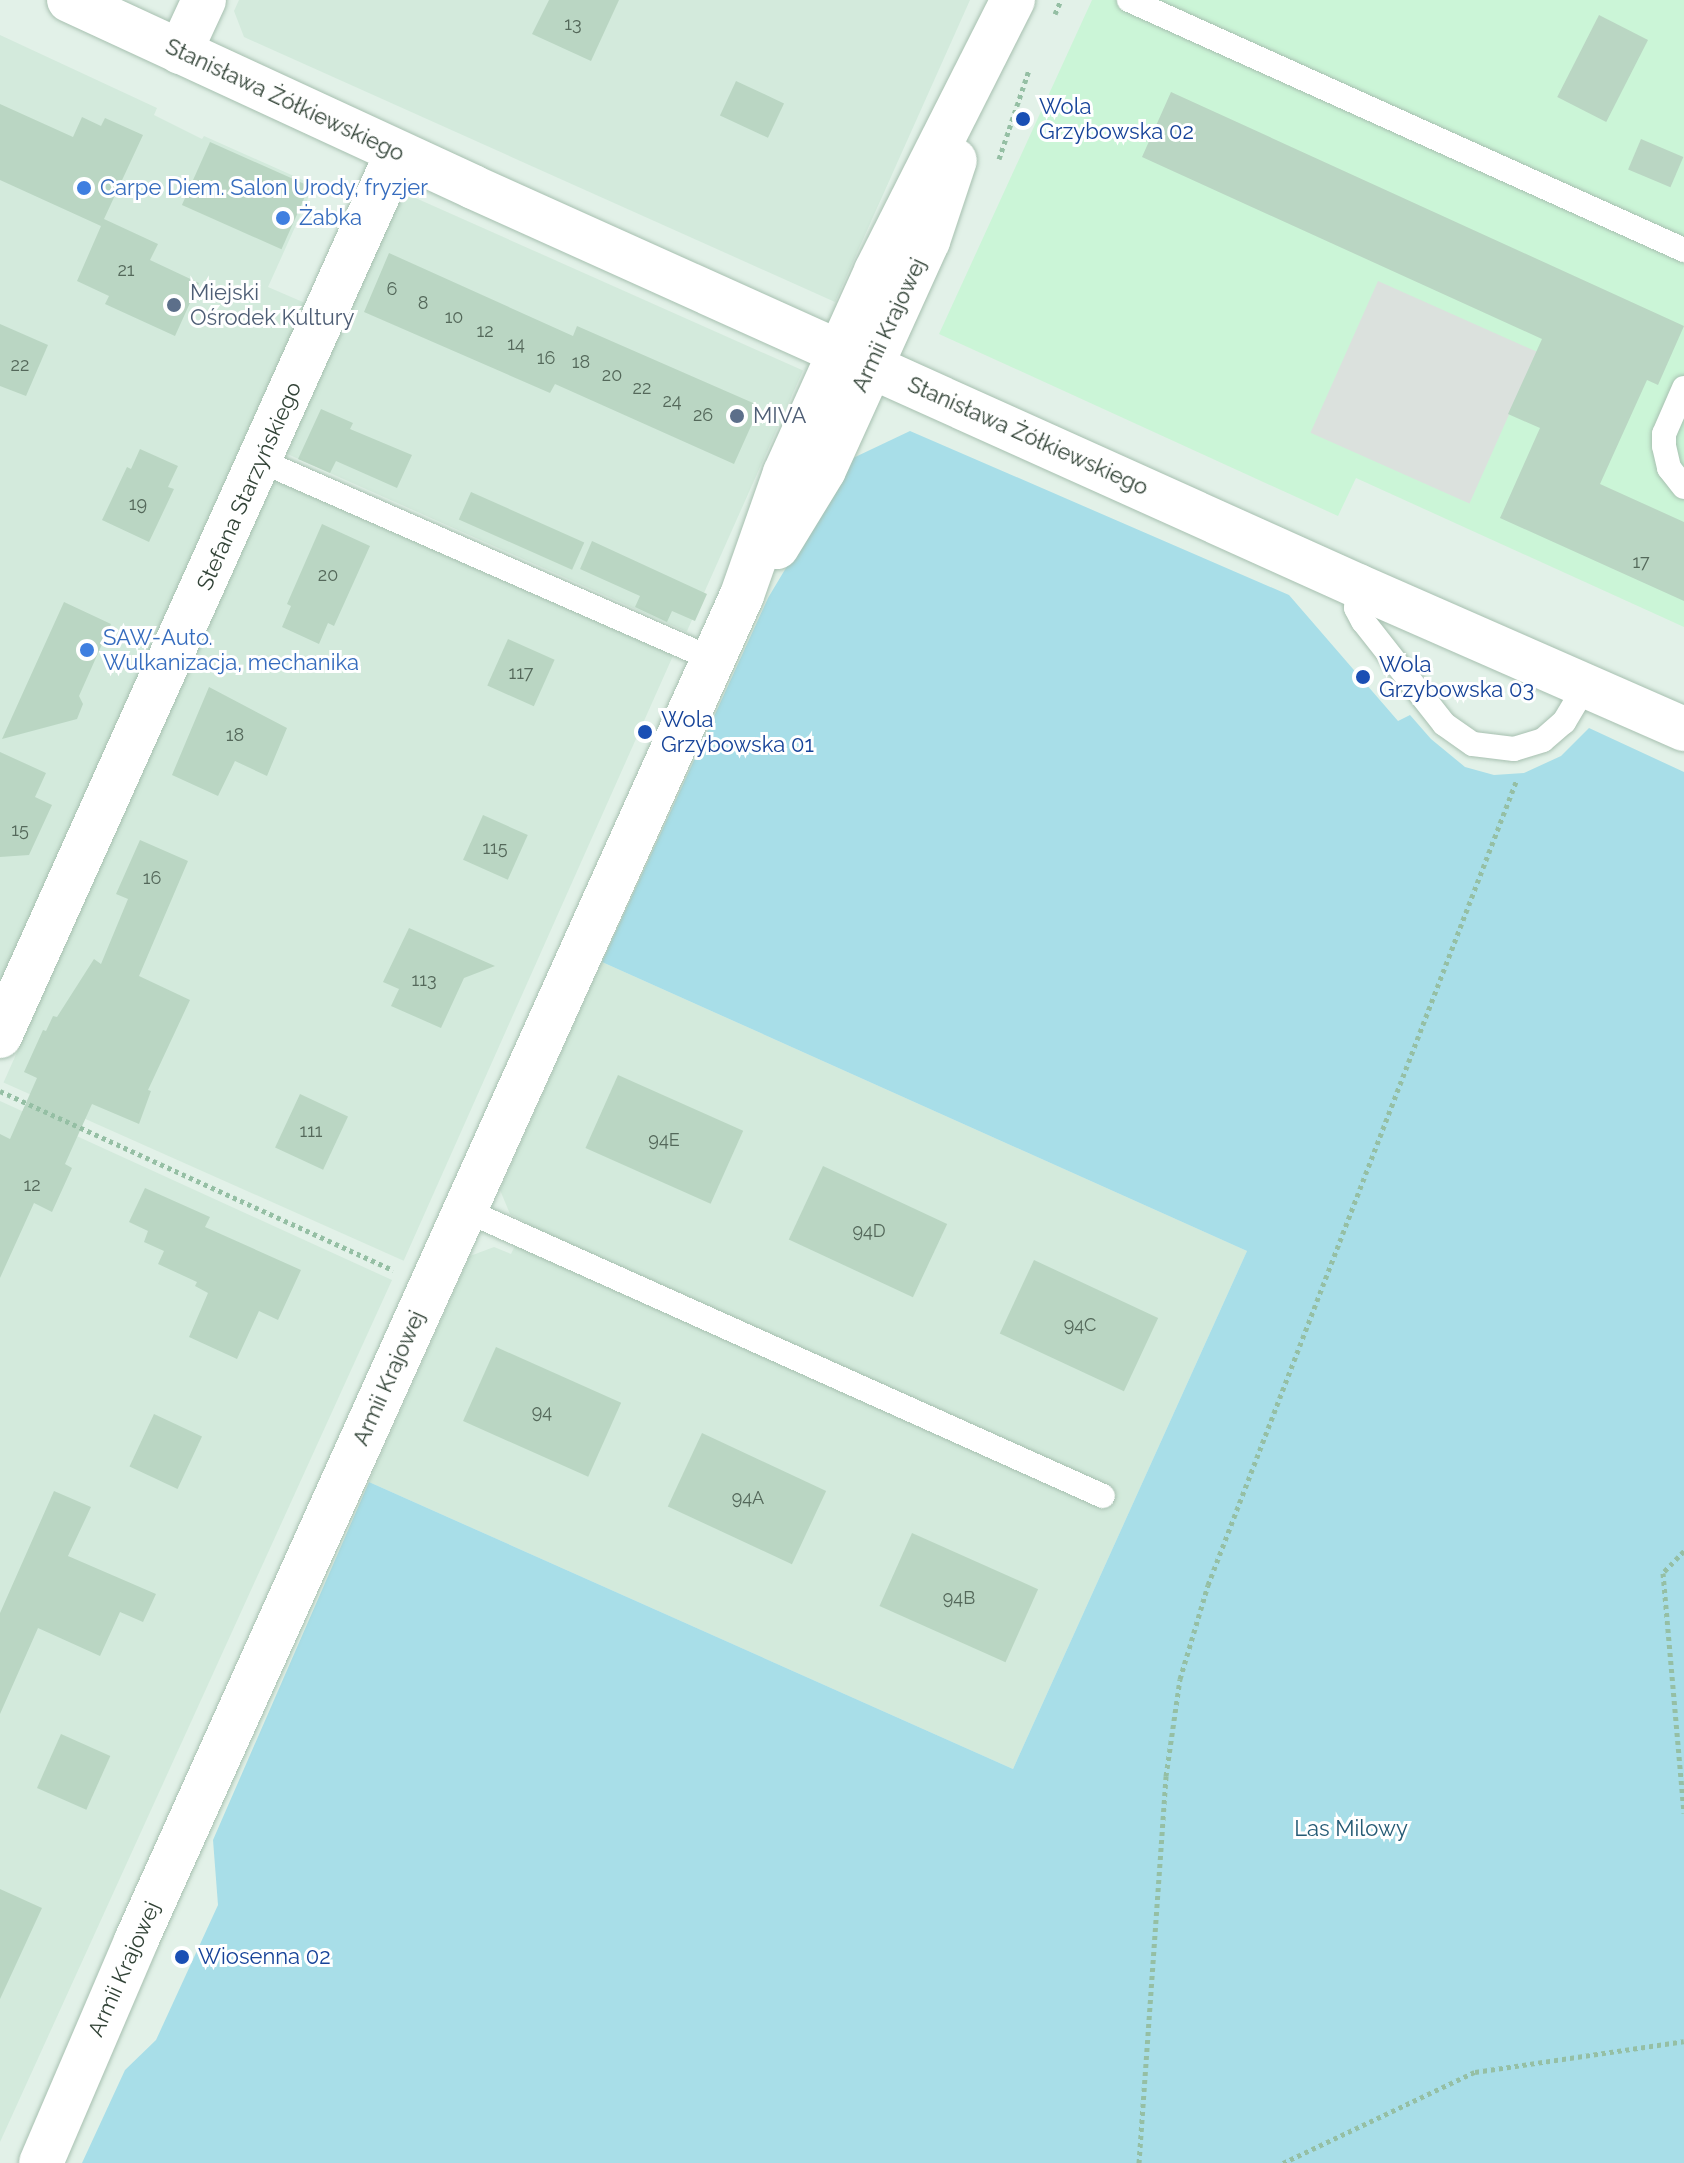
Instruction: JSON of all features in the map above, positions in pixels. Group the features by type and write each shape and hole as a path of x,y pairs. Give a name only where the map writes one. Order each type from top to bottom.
{"street":[{"name":"Stanisława Żółkiewskiego","path":"69,0 397,153 1358,586 1684,729"},
{"path":"180,52 204,0"},
{"name":"Armii Krajowej","path":"41,2163 142,1926 742,595 807,502 896,227 1005,18"},
{"name":"Stefana Starzyńskiego","path":"0,1036 397,153"}],"lane":[{"path":"1129,0 1684,250"},
{"path":"1684,388 1668,423 1664,446 1669,468 1684,487"},
{"path":"261,461 713,659"},
{"path":"1358,586 1356,600 1359,614 1452,732 1486,748 1529,746 1543,740 1564,722 1586,685"},
{"path":"465,1210 1103,1496"}],"path":[{"path":"1139,2163 1166,1776 1180,1679 1208,1585 1529,746"},
{"path":"0,1091 430,1287"},
{"path":"1684,1551 1663,1573 1684,1813"},
{"path":"1283,2163 1475,2072 1684,2041"}],"shaded area":[{"path":"239,0 970,0 835,302 244,37 234,11"},
{"path":"1092,0 1684,0 1684,627 1356,478 1338,516 939,334"},
{"path":"0,35 157,108 154,115 202,139 204,136 314,185 268,287 312,306 0,988"},
{"path":"402,192 803,371 687,632 286,453"},
{"path":"1378,281 1537,352 1469,503 1310,433"},
{"path":"274,475 674,653 404,1261 4,1083"},
{"path":"602,962 1247,1251 1013,1769 369,1482 470,1256 494,1247 511,1254 520,1235 525,1222 510,1214 500,1190"},
{"path":"0,1101 392,1280 0,2142"}],"green space":[{"name":"Las Milowy","path":"910,431 1289,595 1398,721 1410,715 1431,739 1465,767 1494,775 1524,773 1561,756 1589,728 1684,772 1684,2163 82,2163 125,2070 156,2040 218,1905 213,1840 369,1482 1013,1769 1247,1251 602,962 768,598 851,459"}],"building":[{"path":"549,0 619,0 591,61 532,34"},
{"path":"1599,15 1648,40 1606,122 1557,97"},
{"path":"736,81 784,103 768,138 720,115"},
{"path":"1171,92 1684,326 1658,385 1647,380 1600,484 1684,522 1684,601 1500,518 1540,428 1508,414 1542,339 1142,157"},
{"path":"0,104 73,137 82,117 101,126 105,118 143,135 104,219 158,244 150,260 199,283 175,336 105,304 109,296 77,281 101,226 0,180"},
{"path":"1641,139 1683,157 1670,187 1628,169"},
{"path":"210,142 310,186 282,249 182,205"},
{"path":"389,253 573,336 577,326 760,406 734,464 555,384 550,393 364,312"},
{"path":"0,324 48,345 26,396 0,386"},
{"path":"321,409 353,423 350,429 412,455 397,488 336,461 330,473 298,459"},
{"path":"140,449 178,466 168,487 174,489 149,542 102,520 127,467 131,469"},
{"path":"471,492 584,542 572,570 459,519"},
{"path":"322,524 370,546 334,626 328,623 319,644 282,627 291,606 287,604"},
{"path":"592,541 707,594 695,621 672,611 667,622 635,607 640,596 580,569"},
{"path":"64,602 111,624 79,696 83,704 77,719 2,739"},
{"path":"508,639 555,660 534,706 487,686"},
{"path":"209,687 287,728 267,776 235,761 218,796 172,775"},
{"path":"0,752 46,773 35,797 52,805 29,855 0,857"},
{"path":"483,815 528,835 508,880 463,860"},
{"path":"140,840 188,861 139,976 190,1000 148,1090 151,1091 139,1124 92,1104 65,1164 72,1168 52,1212 34,1203 0,1278 0,1134 10,1139 37,1078 24,1072 43,1030 46,1031 53,1016 57,1017 94,959 101,964 128,899 116,894"},
{"path":"409,928 495,966 464,978 441,1028 391,1006 399,989 383,982"},
{"path":"618,1075 743,1131 711,1204 585,1148"},
{"path":"300,1094 348,1116 323,1170 275,1147"},
{"path":"823,1166 947,1224 913,1297 789,1239"},
{"path":"145,1188 210,1217 205,1227 301,1270 278,1320 259,1311 237,1359 189,1337 208,1293 195,1286 197,1282 158,1264 164,1251 144,1242 148,1231 129,1222"},
{"path":"1034,1260 1158,1318 1124,1391 1000,1333"},
{"path":"496,1347 621,1403 588,1477 463,1421"},
{"path":"154,1414 202,1436 178,1489 129,1467"},
{"path":"702,1433 826,1491 792,1564 668,1506"},
{"path":"54,1491 91,1507 68,1556 156,1594 143,1622 120,1612 100,1656 38,1628 0,1714 0,1613"},
{"path":"912,1533 1038,1589 1006,1662 879,1606"},
{"path":"61,1734 110,1756 86,1810 37,1788"},
{"path":"0,1889 42,1908 0,1999"}],"place":[{"name":"Wola Grzybowska 02","path":"1023,119"},
{"name":"Carpe Diem. Salon Urody, fryzjer","path":"84,188"},
{"name":"Żabka","path":"283,218"},
{"name":"Miejski Ośrodek Kultury","path":"174,305"},
{"name":"MIVA","path":"737,416"},
{"name":"SAW-Auto. Wulkanizacja, mechanika","path":"87,650"},
{"name":"Wola Grzybowska 03","path":"1363,677"},
{"name":"Wola Grzybowska 01","path":"645,732"},
{"name":"Wiosenna 02","path":"182,1957"}]}
